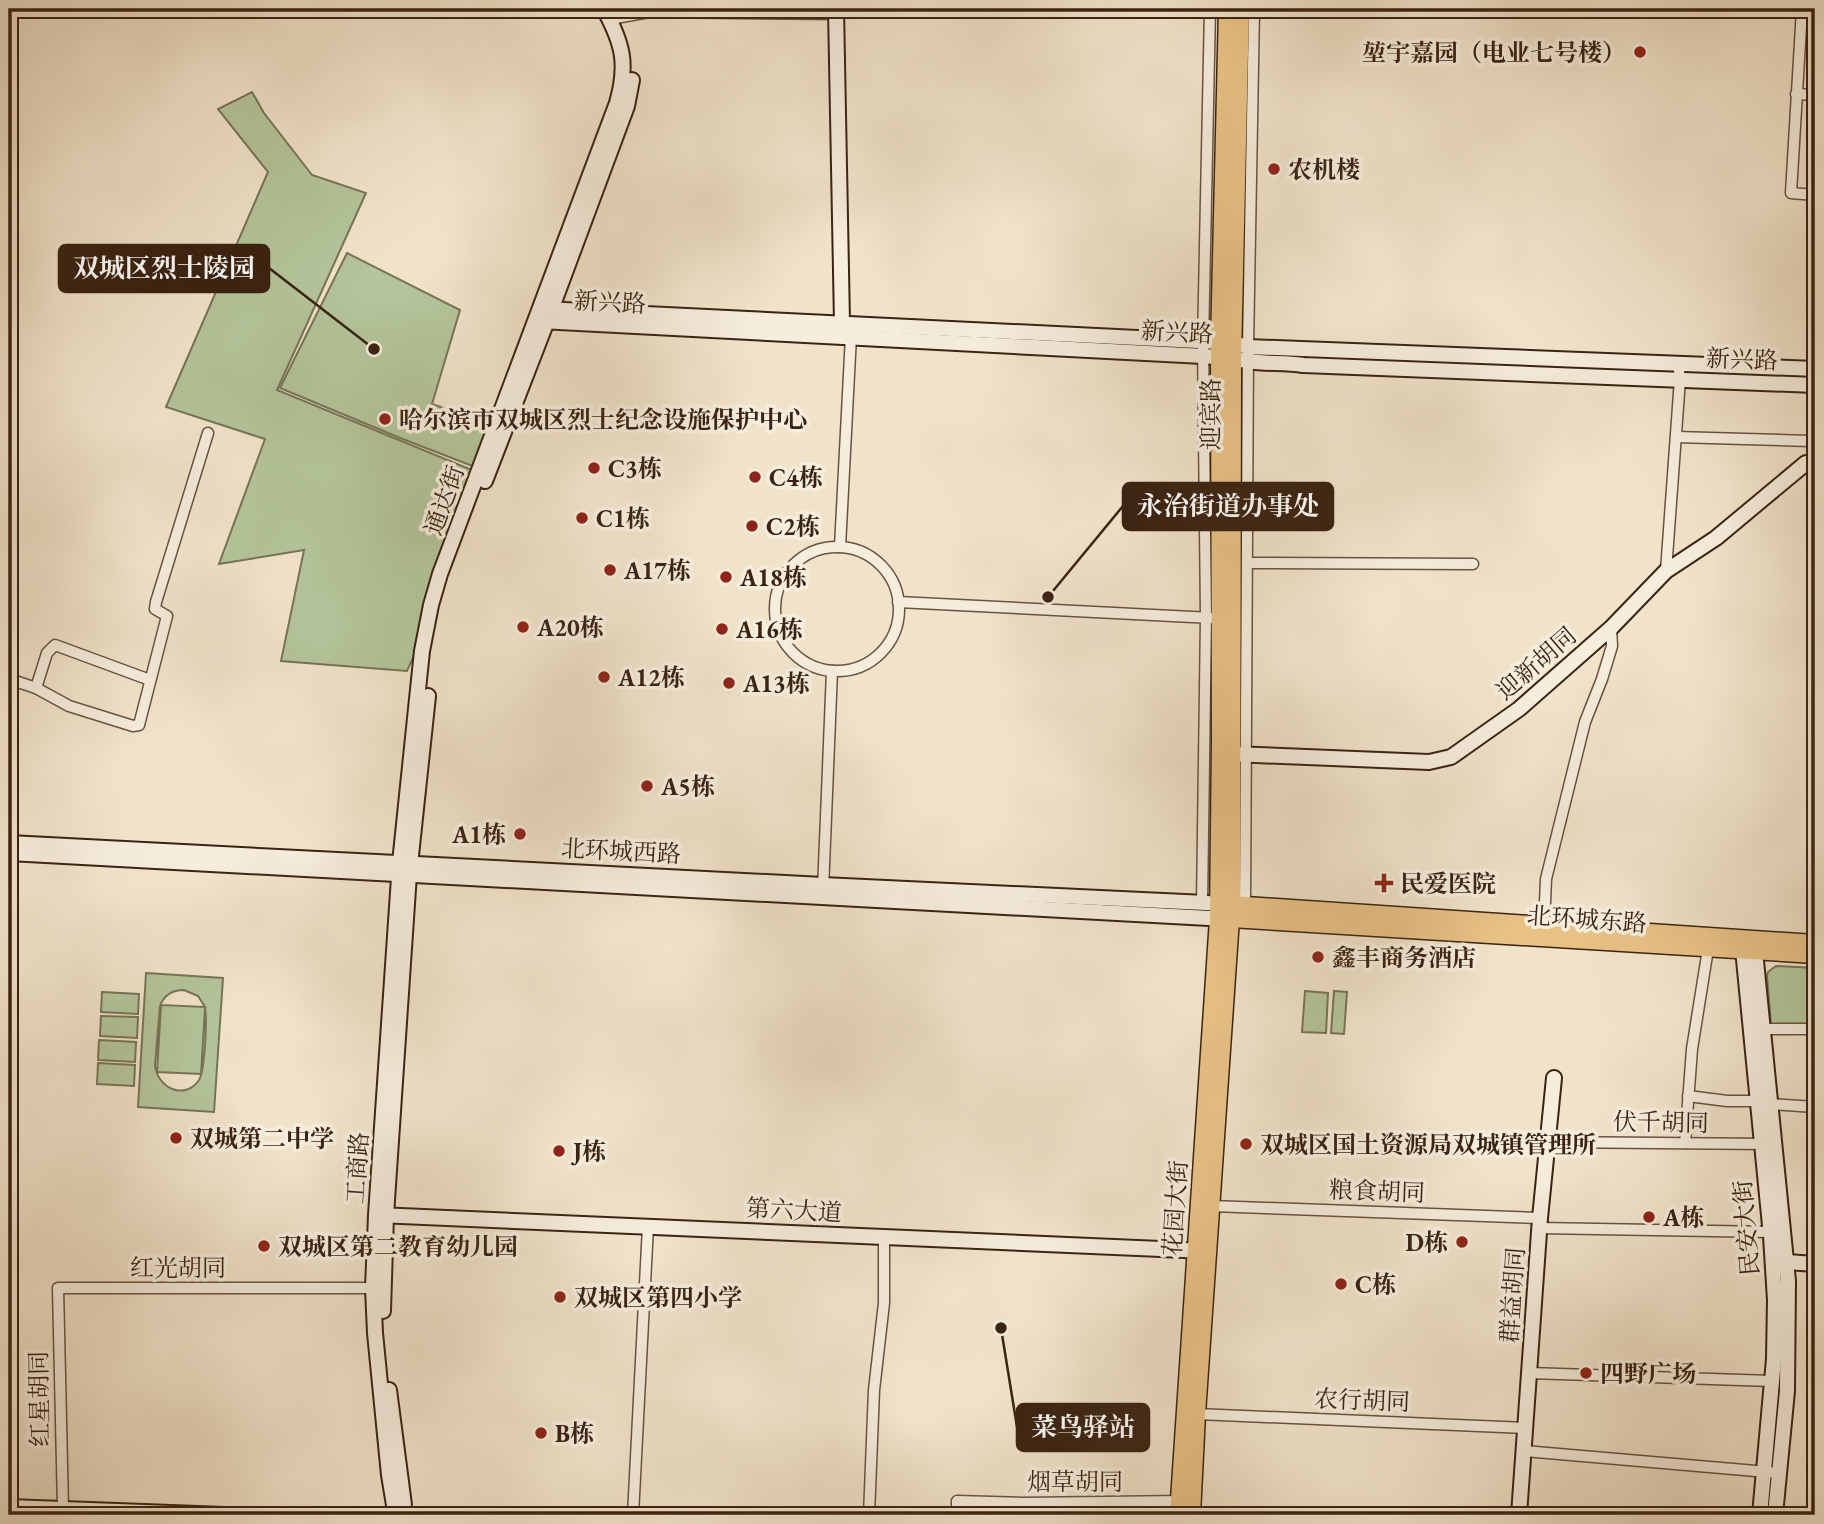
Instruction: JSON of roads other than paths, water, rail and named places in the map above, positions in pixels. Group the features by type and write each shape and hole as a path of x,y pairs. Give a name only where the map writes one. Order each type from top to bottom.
{"main road":[{"name":"迎宾路","path":"1224,909 1239,754 1219,618 1242,567 1226,351 1227,9"},
{"name":"迎宾路","path":"1224,909 1219,618 1226,351 1241,9"},
{"path":"836,12 846,330"},
{"name":"通达街","path":"405,869 422,651 430,605 543,315 617,103 623,82 624,64 612,14"},
{"name":"新兴路","path":"543,315 1226,351 1815,369"},
{"name":"新兴路","path":"1226,351 1303,365 1815,384"},
{"name":"迎新胡同","path":"1239,754 1429,762 1451,757 1519,709 1611,628 1666,572 1716,538 1807,463 1815,463"},
{"name":"北环城西路","path":"9,843 405,869"},
{"name":"北环城西路","path":"9,853 405,869 1224,909"},
{"name":"工商路","path":"399,1515 394,1505 389,1475 375,1333 405,869"},
{"name":"北环城西路","path":"823,891 1224,909"},
{"name":"北环城东路","path":"1224,909 1544,925 1748,945 1815,955"},
{"name":"北环城东路","path":"1224,909 1708,949 1815,943"},
{"name":"花园大街","path":"1186,1508 1197,1414 1202,1250 1212,1206 1224,909"},
{"name":"花园大街","path":"1186,1508 1224,909"},
{"name":"民安大街","path":"1748,945 1763,1028 1764,1102"},
{"name":"民安大街","path":"1748,945 1768,1144 1788,1281 1788,1365 1772,1473 1760,1515"},
{"name":"群益胡同","path":"1519,1515 1539,1223 1554,1078"},
{"name":"民安大街","path":"1768,1144 1775,1300 1772,1381 1775,1515"},
{"name":"第六大道","path":"381,1215 1202,1250"},
{"path":"1787,1262 1815,1264"},
{"name":"工商路","path":"378,1288 402,1501 409,1515"},
{"path":"9,1507 98,1513 225,1515"}],"street":[{"path":"1210,9 1226,351"},
{"path":"1226,351 1254,9"},
{"path":"1802,9 1791,193 1815,195"},
{"path":"612,14 836,12"},
{"path":"1796,94 1815,95"},
{"path":"840,547 846,330"},
{"path":"1666,572 1680,379 1678,363"},
{"path":"9,679 36,688 69,706 133,726 139,725 167,616 155,609 156,602 208,433"},
{"path":"1675,437 1810,441"},
{"path":"840,547 860,551 876,561 890,575 898,602 895,632 885,649 870,662 852,669 832,671 811,665 794,653 781,636 775,615 777,594 785,574 800,559 819,549 840,547"},
{"path":"1239,754 1242,567 1473,564"},
{"path":"898,602 1219,618"},
{"path":"1544,925 1546,879 1585,722 1612,646 1611,628"},
{"path":"36,688 47,653 55,645 150,680"},
{"path":"823,891 832,671"},
{"path":"1685,1143 1692,1049 1708,949"},
{"path":"1763,1028 1815,1030"},
{"path":"1689,1096 1815,1107"},
{"name":"伏千胡同","path":"1548,1142 1768,1144"},
{"name":"粮食胡同","path":"1212,1206 1770,1232"},
{"path":"633,1515 648,1226"},
{"path":"869,1515 874,1390 884,1303 884,1236"},
{"name":"红光胡同","path":"58,1289 378,1288"},
{"name":"红星胡同","path":"58,1289 63,1509"},
{"path":"1529,1373 1772,1381"},
{"name":"农行胡同","path":"1197,1414 1525,1428"},
{"path":"1524,1451 1772,1473"},
{"name":"烟草胡同","path":"957,1515 957,1501 1186,1508"},
{"path":"1023,1503 1023,1515"}],"place":[{"name":"堃宇嘉园（电业七号楼）","path":"1640,52"},
{"name":"农机楼","path":"1274,169"},
{"name":"双城区烈士陵园","path":"374,349"},
{"name":"哈尔滨市双城区烈士纪念设施保护中心","path":"385,419"},
{"name":"C3栋","path":"594,468"},
{"name":"C4栋","path":"755,477"},
{"name":"C1栋","path":"582,518"},
{"name":"C2栋","path":"752,526"},
{"name":"A17栋","path":"610,570"},
{"name":"A18栋","path":"726,577"},
{"name":"永治街道办事处","path":"1048,597"},
{"name":"A20栋","path":"523,627"},
{"name":"A16栋","path":"722,629"},
{"name":"A12栋","path":"604,677"},
{"name":"A13栋","path":"729,683"},
{"name":"A5栋","path":"647,786"},
{"name":"A1栋","path":"520,834"},
{"name":"民爱医院","path":"1384,883"},
{"name":"鑫丰商务酒店","path":"1318,957"},
{"name":"双城第二中学","path":"176,1138"},
{"name":"双城区国土资源局双城镇管理所","path":"1246,1144"},
{"name":"J栋","path":"559,1151"},
{"name":"A栋","path":"1649,1217"},
{"name":"D栋","path":"1462,1242"},
{"name":"双城区第二教育幼儿园","path":"264,1246"},
{"name":"C栋","path":"1341,1284"},
{"name":"双城区第四小学","path":"560,1297"},
{"name":"菜鸟驿站","path":"1001,1328"},
{"name":"四野广场","path":"1586,1373"},
{"name":"B栋","path":"541,1433"}]}
